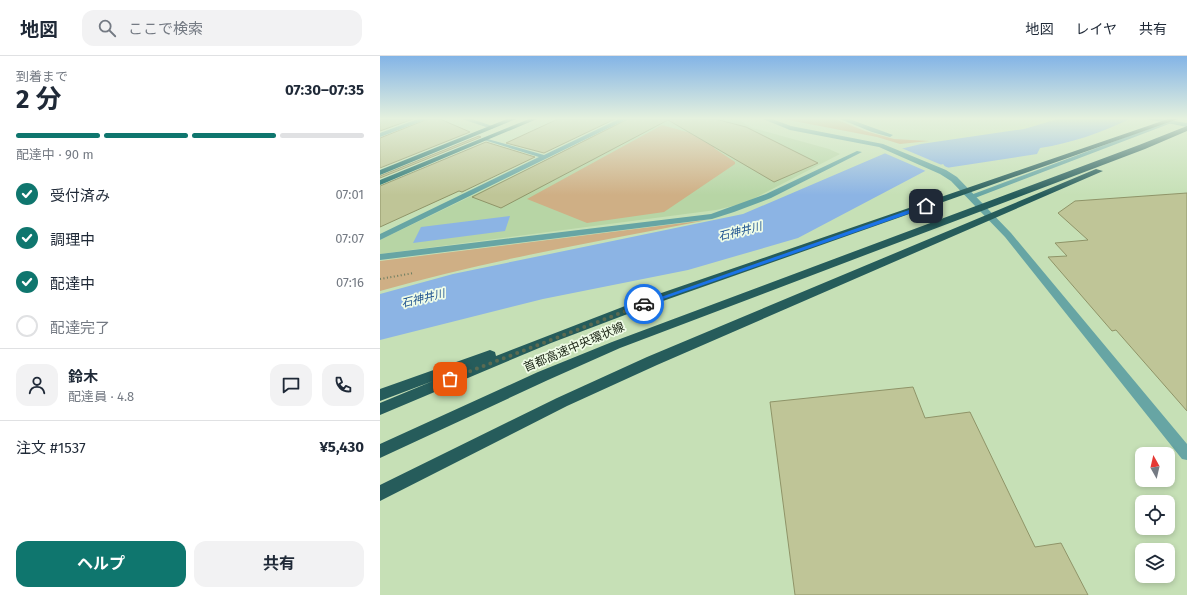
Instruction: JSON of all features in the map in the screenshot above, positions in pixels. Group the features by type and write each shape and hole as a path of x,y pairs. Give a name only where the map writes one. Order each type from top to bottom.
{"highway":[{"name":"首都高速中央環状線","path":"380,409 547,340 642,304 1106,144"},
{"name":"首都高速中央環状線","path":"380,451 522,385 616,345 1148,144"},
{"path":"380,492 583,392 739,323 1095,173 1142,147"},
{"path":"380,396 449,369 642,304"}],"main road":[{"path":"380,173 450,144"},
{"path":"380,183 474,144"}],"street":[{"path":"503,144 545,157"},
{"path":"380,237 572,144"},
{"path":"879,144 943,172 954,179 972,196 1008,235 1187,454"},
{"path":"972,196 1111,144"},
{"path":"380,257 712,216 738,210 775,194 859,152"}],"shaded area":[{"path":"580,144 811,144 840,154 745,203 716,210 380,254 380,240"},
{"path":"627,144 720,144 714,148 735,162 735,164 664,212 587,223 527,199"},
{"path":"707,220 501,261 380,291 380,261"}],"water":[{"name":"石神井川","path":"920,144 1058,144 1040,148 1037,154 946,168 943,164 927,170 798,238 688,270 543,299 380,340 380,294 453,274 743,214 888,152"},
{"path":"510,216 505,231 413,243 421,227"}],"pier":[{"path":"899,147 949,168 945,170 942,167 928,172 882,152"}],"building":[{"path":"380,144 440,144 380,168"},
{"path":"459,144 463,144 380,178 380,176"},
{"path":"481,144 493,144 535,157 462,192 459,191 380,227 380,186"},
{"path":"510,144 562,144 544,153"},
{"path":"578,144 622,144 501,208 472,197"},
{"path":"709,144 780,144 818,163 774,182"},
{"path":"1187,193 1187,411 1116,330 1112,331 1048,257 1067,256 1055,243 1088,240 1058,213 1075,201"},
{"path":"913,387 925,418 970,412 1035,547 1061,543 1088,595 795,595 770,402"}],"way so far":[{"path":"450,379 547,340 644,304"}],"route":[{"path":"644,304 926,206"}]}
